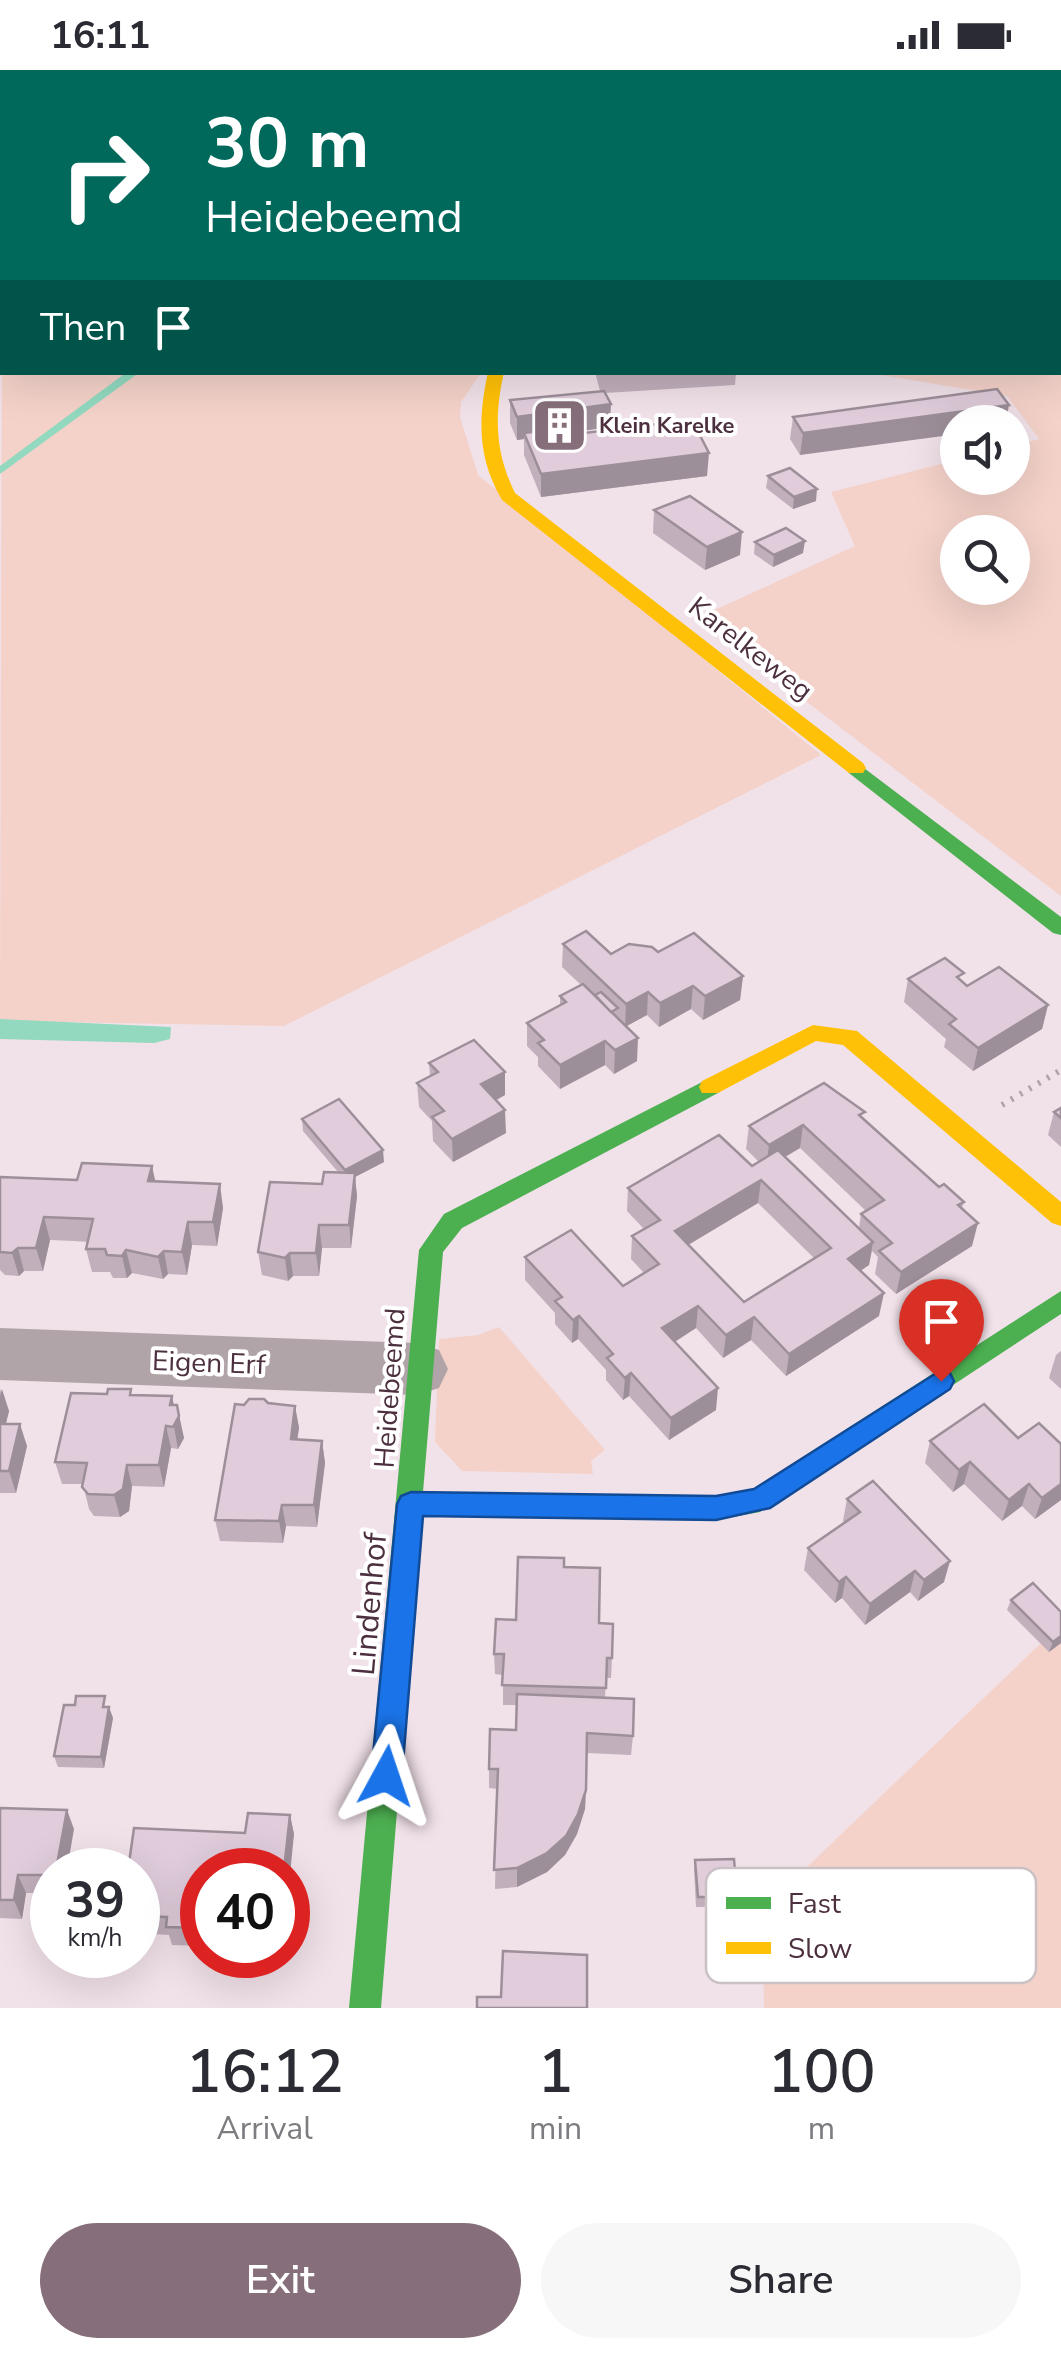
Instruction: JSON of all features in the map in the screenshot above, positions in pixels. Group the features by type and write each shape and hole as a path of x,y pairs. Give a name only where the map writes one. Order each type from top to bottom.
{"street":[{"name":"Karelkeweg","path":"495,375 484,422 486,456 508,496 1061,928"},
{"name":"Heidebeemd","path":"1061,1216 849,1036 814,1033 453,1222 430,1250 417,1370 411,1504 716,1508 760,1500 1061,1301"},
{"name":"Eigen Erf","path":"0,1354 417,1370"},
{"name":"Lindenhof","path":"366,2008 411,1504"}],"path":[{"path":"960,1130 1061,1070"}],"shaded area":[{"path":"2,375 480,375 461,402 460,417 478,475 821,755 284,1026 0,1021"},
{"path":"881,375 1061,375 1061,896 697,618 855,546 831,492 940,464 940,495 1030,495 1030,441 1039,439 1030,427 1030,405 1014,405 1007,396"},
{"path":"0,1019 171,1027 170,1039 154,1043 0,1039"},
{"path":"499,1327 605,1450 591,1461 593,1474 462,1471 435,1442 439,1339 478,1335"},
{"path":"1061,1624 1061,2008 764,2008 763,1983 1036,1983 1036,1868 806,1868"}],"building":[{"path":"997,389 1009,405 940,405 940,414 803,433 793,417"},
{"path":"604,391 611,404 517,417 510,400"},
{"path":"692,420 709,453 541,474 524,433 548,430 551,437"},
{"path":"790,468 817,489 794,497 768,476"},
{"path":"690,496 742,532 707,547 654,510"},
{"path":"786,528 805,541 774,555 755,542"},
{"path":"586,931 611,954 629,944 652,947 658,952 694,933 743,976 705,996 693,986 660,1003 648,992 626,1004 563,944"},
{"path":"945,958 964,973 957,977 967,986 999,967 1048,1005 978,1048 949,1024 956,1019 908,979"},
{"path":"583,984 638,1038 615,1050 605,1041 560,1065 538,1043 544,1040 527,1023 566,1002 560,996"},
{"path":"601,992 618,1008 611,1012 595,995"},
{"path":"474,1040 505,1072 481,1084 505,1110 452,1139 432,1117 444,1111 417,1083 438,1072 429,1063"},
{"path":"824,1083 865,1112 859,1115 939,1187 944,1184 964,1202 958,1205 978,1223 901,1272 879,1251 892,1243 861,1214 884,1200 803,1125 769,1145 749,1126"},
{"path":"339,1099 383,1150 345,1170 302,1119"},
{"path":"719,1135 752,1166 778,1150 873,1242 848,1259 884,1293 789,1354 754,1317 726,1335 698,1306 662,1328 718,1388 671,1418 631,1373 625,1378 607,1358 613,1354 579,1316 573,1320 555,1301 562,1297 525,1257 571,1230 623,1286 659,1264 632,1236 660,1220 628,1188","holes":["761,1180 831,1248 744,1302 675,1231"]},
{"path":"82,1163 152,1166 148,1181 220,1184 213,1222 188,1222 182,1252 164,1251 158,1257 126,1250 122,1256 107,1255 105,1249 86,1249 93,1219 44,1217 36,1248 0,1252 0,1177 77,1180"},
{"path":"324,1172 355,1173 349,1225 319,1225 316,1253 290,1253 285,1258 258,1252 270,1182 322,1184"},
{"path":"108,1389 131,1389 130,1395 172,1396 170,1405 177,1405 179,1416 173,1427 166,1426 159,1465 127,1465 123,1489 114,1495 88,1494 82,1487 87,1463 55,1462 71,1393 107,1394"},
{"path":"249,1399 295,1406 291,1439 322,1441 314,1505 282,1505 279,1521 215,1520 235,1404 244,1405"},
{"path":"984,1404 1018,1438 1039,1423 1061,1444 1061,1484 1042,1498 1029,1484 1009,1500 970,1462 959,1470 930,1441"},
{"path":"0,1424 20,1424 9,1471 0,1471"},
{"path":"873,1481 950,1561 924,1580 915,1571 870,1604 846,1577 839,1582 808,1548 860,1512 847,1499"},
{"path":"518,1557 564,1558 564,1567 600,1568 599,1623 613,1624 606,1688 502,1685 504,1654 494,1654 496,1619 516,1620"},
{"path":"1033,1583 1061,1612 1061,1636 1053,1642 1011,1600"},
{"path":"517,1694 634,1699 633,1736 587,1733 586,1790 566,1836 547,1853 517,1868 494,1870 498,1769 489,1769 490,1729 516,1730"},
{"path":"76,1696 105,1696 103,1707 109,1707 101,1757 54,1756 64,1705 75,1705"},
{"path":"0,1808 67,1810 60,1848 30,1848 30,1875 18,1875 14,1900 0,1900"},
{"path":"248,1813 290,1815 286,1848 180,1848 180,1927 166,1927 167,1917 160,1917 160,1848 131,1848 134,1828 245,1833"},
{"path":"734,1859 735,1868 706,1868 706,1897 698,1897 695,1860"},
{"path":"503,1951 587,1955 587,2008 477,2008 477,1997 501,1997"}],"waterway":[{"path":"0,471 131,375"}],"traffic: fast":[{"path":"856,768 1061,928"},
{"path":"365,2008 431,1250 453,1221 710,1087"},
{"path":"411,1504 717,1508 760,1500 1061,1301"}],"traffic: slow":[{"path":"495,375 488,435 493,463 508,496 856,768"},
{"path":"710,1087 813,1033 849,1037 1061,1216"}],"place":[{"name":"Klein Karelke","path":"560,425"}],"route":[{"path":"386,1776 411,1504 716,1508 760,1500 941,1381"}]}
